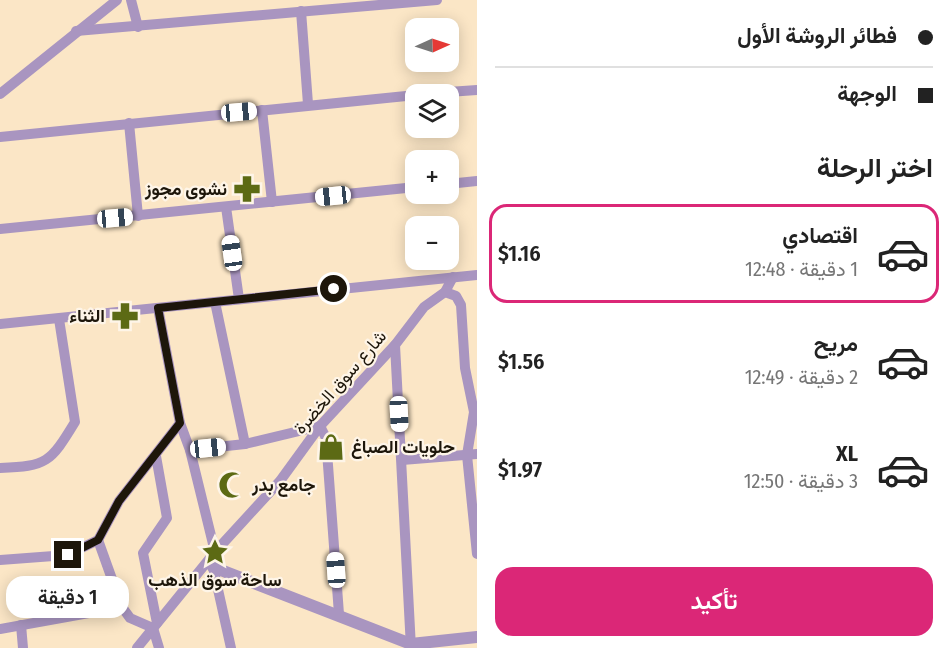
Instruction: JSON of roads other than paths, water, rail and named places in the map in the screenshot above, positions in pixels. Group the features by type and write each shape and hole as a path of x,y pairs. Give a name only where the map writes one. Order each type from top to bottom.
{"street":[{"path":"0,94 76,31 101,5 117,0"},
{"path":"131,0 138,27"},
{"path":"76,31 437,0"},
{"path":"301,11 308,104"},
{"path":"459,91 477,90"},
{"path":"0,137 405,96"},
{"path":"261,110 272,202"},
{"path":"129,123 138,216"},
{"path":"459,183 477,181"},
{"path":"0,229 405,188"},
{"path":"226,207 238,299"},
{"path":"0,324 477,275"},
{"name":"شارع سوق الخضرة","path":"137,648 215,552 280,481 320,426 396,345 424,307 445,292 453,277"},
{"path":"445,292 456,296 461,305 465,368 474,412 472,454 477,554"},
{"path":"215,302 245,444"},
{"path":"158,308 180,423 190,450 215,552 213,567 231,648"},
{"path":"0,455 1,468 39,465 47,461 75,422 59,318"},
{"path":"396,345 411,646"},
{"path":"0,560 68,555 98,540 119,501 180,423"},
{"path":"190,450 245,444 320,426 326,438 339,614"},
{"path":"402,460 472,454"},
{"path":"156,456 167,518 143,553 159,648"},
{"path":"98,540 122,607 130,618 155,626"},
{"path":"213,567 339,614 411,646 477,637"},
{"path":"0,629 122,607"},
{"path":"21,626 23,648"}],"place":[{"name":"نشوى مجوز","path":"247,189"},
{"name":"الثناء","path":"125,316"},
{"name":"حلويات الصباغ","path":"331,447"},
{"name":"جامع بدر","path":"232,485"},
{"name":"ساحة سوق الذهب","path":"215,552"}]}
